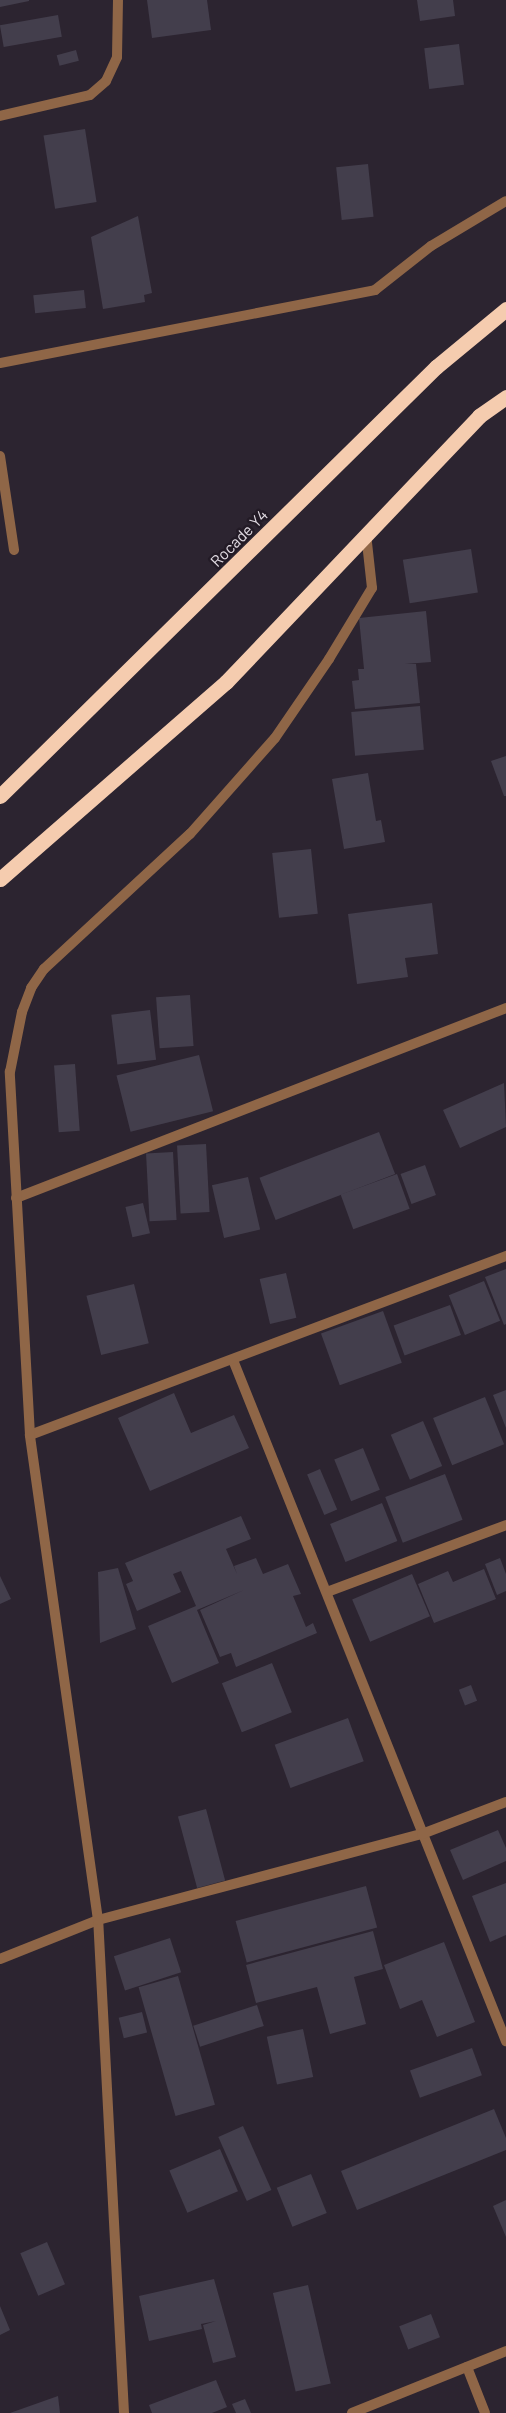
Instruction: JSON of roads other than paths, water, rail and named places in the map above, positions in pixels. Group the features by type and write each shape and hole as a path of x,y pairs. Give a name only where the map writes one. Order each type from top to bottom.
{"highway":[{"name":"Rocade Y4","path":"0,796 436,367 506,309"},
{"path":"0,879 226,682 479,416 506,396"}],"street":[{"path":"0,116 90,95 106,82 116,57 118,0"},
{"path":"0,363 375,290 431,246 506,201"},
{"path":"0,456 14,550"},
{"path":"124,2413 98,1920 30,1434 10,1072 22,1012 31,988 44,969 190,834 275,738 340,643 372,588 366,534"},
{"path":"16,1198 506,1008"},
{"path":"30,1434 233,1360 506,1256"},
{"path":"233,1360 506,2041"},
{"path":"327,1592 506,1525"},
{"path":"0,1959 98,1920 422,1834 506,1802"},
{"path":"352,2413 506,2352"},
{"path":"467,2367 485,2413"}]}
